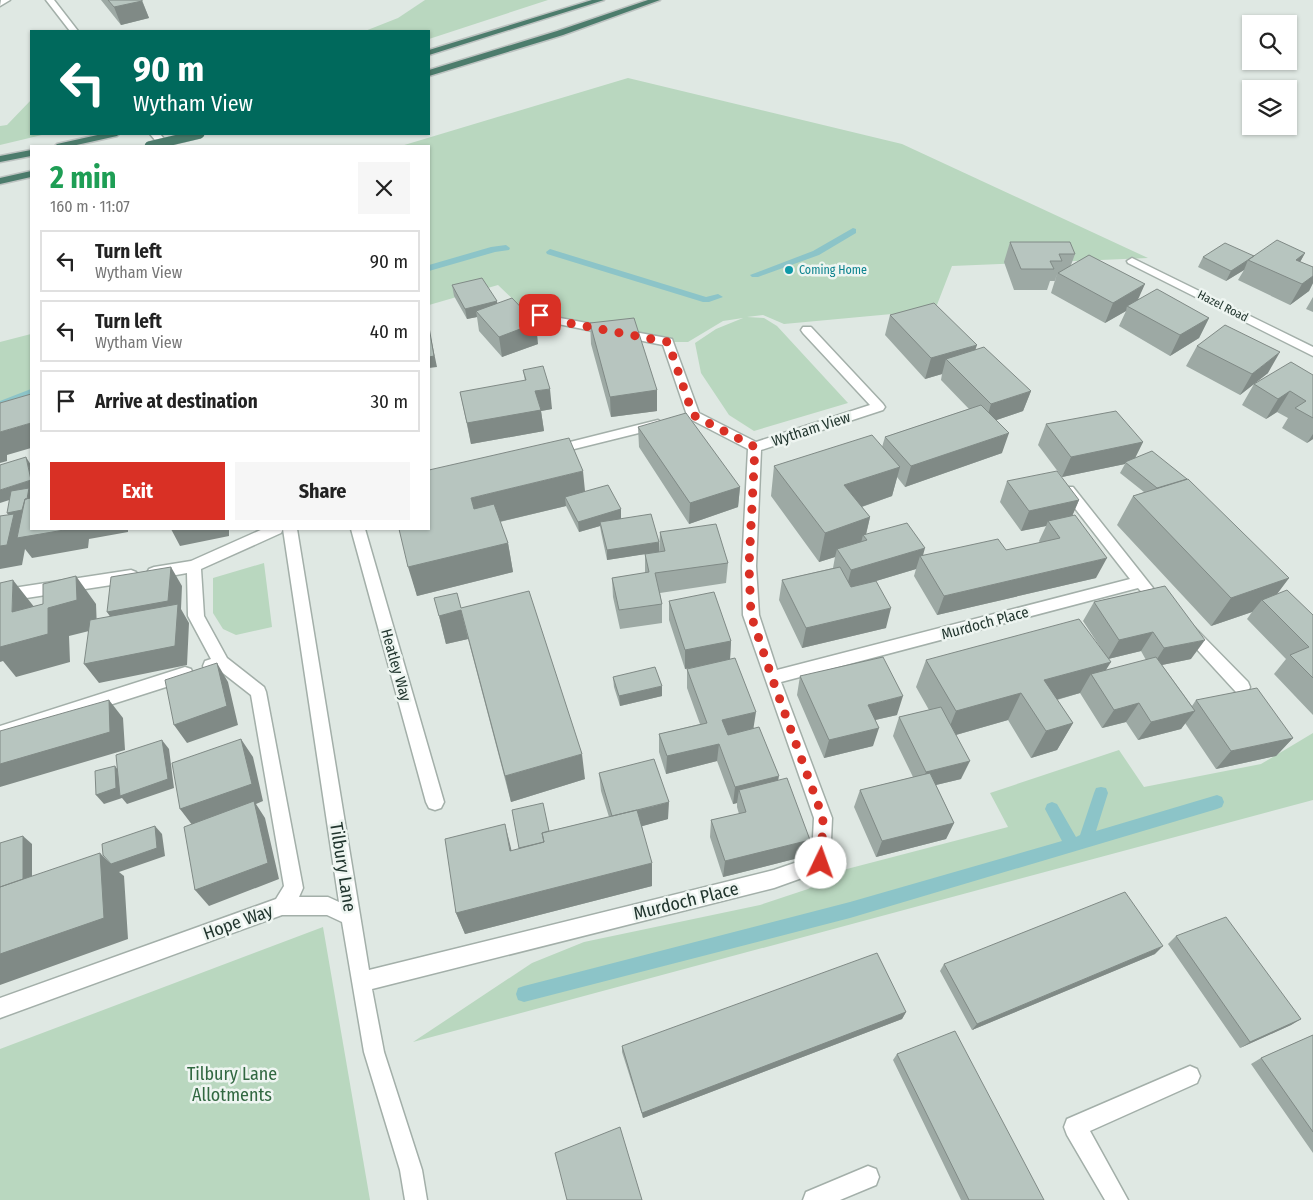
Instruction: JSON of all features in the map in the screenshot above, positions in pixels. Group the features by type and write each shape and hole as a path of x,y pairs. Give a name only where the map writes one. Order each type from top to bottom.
{"highway":[{"path":"430,52 600,0"},
{"path":"430,73 560,33 656,0"},
{"path":"65,145 110,135"},
{"path":"153,145 196,135"},
{"path":"0,159 30,152"},
{"path":"0,181 30,174"}],"street":[{"path":"0,4 6,0"},
{"path":"50,0 73,30"},
{"path":"156,135 164,145"},
{"name":"Hazel Road","path":"1132,261 1313,352"},
{"path":"523,309 558,321 668,342 683,418 542,453"},
{"name":"Wytham View","path":"683,418 755,447 879,406 807,330"},
{"name":"Murdoch Place","path":"361,982 774,878 821,863 823,818 751,615 749,566 755,447"},
{"path":"1068,490 1140,582 1157,598"},
{"path":"0,596 194,566 270,530"},
{"name":"Tilbury Lane","path":"290,530 361,982 374,1052 411,1170 416,1200"},
{"name":"Heatley Way","path":"358,530 435,802"},
{"name":"Hope Way","path":"0,1008 282,906 294,888 258,692 221,663 196,616 194,566"},
{"name":"Murdoch Place","path":"772,678 1140,582"},
{"path":"1176,618 1242,687"},
{"path":"0,733 221,663"},
{"path":"282,906 328,906 351,917"},
{"path":"1117,1200 1075,1127 1190,1076"},
{"path":"814,1200 868,1176"}],"green space":[{"path":"425,0 548,0 430,39 430,30 368,30 398,18"},
{"path":"628,78 902,144 1148,258 952,266 935,310 784,324 763,315 747,317 764,318 777,326 848,403 754,431 729,415 701,373 695,343 716,329 743,318 723,321 688,342 668,342 558,321 523,309 498,285 430,305 430,145 404,145"},
{"path":"30,101 30,135 42,135 0,145 0,126 7,125"},
{"path":"30,334 30,411 0,420 0,342"},
{"path":"264,563 272,627 236,635 223,629 213,613 213,578"},
{"path":"1313,733 1313,800 413,1042 532,963 584,942 760,905 808,889 843,870 1008,827 990,793 1119,750 1144,787 1261,764"},
{"name":"Tilbury Lane Allotments","path":"323,927 370,1200 0,1200 0,1049"}],"building":[{"path":"108,0 142,0 142,1 114,7"},
{"path":"1277,240 1305,253 1296,260 1313,267 1313,276 1302,284 1248,260"},
{"path":"1010,242 1070,242 1075,254 1059,254 1062,261 1050,261 1054,269 1021,269"},
{"path":"1225,243 1254,256 1231,271 1203,257"},
{"path":"1089,255 1145,284 1113,303 1058,273"},
{"path":"482,278 497,301 465,309 452,285"},
{"path":"1157,289 1209,318 1180,335 1127,306"},
{"path":"512,298 536,323 499,337 476,311"},
{"path":"934,303 977,345 931,358 890,315"},
{"path":"634,318 657,390 610,397 590,323"},
{"path":"1225,325 1280,352 1252,374 1197,346"},
{"path":"430,333 434,356 430,357"},
{"path":"984,347 1031,391 991,404 946,359"},
{"path":"1291,362 1313,375 1313,418 1295,408 1306,401 1290,391 1278,399 1254,384"},
{"path":"543,366 550,389 535,391 541,410 467,423 460,392 526,380 523,370"},
{"path":"30,394 30,423 0,432 0,403"},
{"path":"981,405 1009,433 911,466 885,437"},
{"path":"1116,411 1143,442 1071,457 1046,424"},
{"path":"686,413 740,487 690,503 638,427"},
{"path":"872,435 900,467 844,485 870,517 825,533 774,466"},
{"path":"569,438 583,471 471,498 474,509 494,504 508,543 408,567 399,530 430,530 430,470"},
{"path":"1152,451 1187,479 1157,488 1125,462"},
{"path":"26,457 30,480 0,490 0,465"},
{"path":"1057,471 1079,500 1029,511 1007,481"},
{"path":"1188,479 1289,578 1231,598 1133,496"},
{"path":"608,485 621,509 578,522 565,497"},
{"path":"29,488 22,510 7,513 11,491"},
{"path":"30,498 30,530 64,530 17,538 25,499"},
{"path":"14,514 7,545 0,546 0,516"},
{"path":"651,514 659,542 607,550 600,522"},
{"path":"1075,515 1107,558 944,596 920,556 998,539 1006,550 1060,538 1048,521"},
{"path":"907,523 925,548 851,570 837,549 867,540 863,535"},
{"path":"716,524 728,563 655,573 662,604 619,610 612,578 649,572 645,554 665,551 660,532"},
{"path":"171,567 168,601 107,612 111,577"},
{"path":"840,567 851,587 876,581 891,608 806,628 782,580"},
{"path":"76,576 77,600 48,608 48,634 0,647 0,583 13,580 12,612 43,604 43,584"},
{"path":"1165,586 1205,640 1164,648 1153,632 1119,640 1094,602"},
{"path":"1287,590 1313,615 1313,678 1290,655 1309,647 1262,600"},
{"path":"529,591 582,754 505,776 461,610 439,616 434,598 457,593 461,608"},
{"path":"714,592 731,641 685,650 669,601"},
{"path":"178,604 175,646 84,664 90,620"},
{"path":"1079,619 1111,662 1044,680 1073,723 1046,731 1021,693 956,711 926,660"},
{"path":"883,657 903,696 868,705 879,728 829,740 800,676"},
{"path":"1156,657 1195,711 1151,722 1139,703 1114,710 1091,674"},
{"path":"735,658 756,712 722,720 728,735 759,727 779,776 735,787 719,744 667,756 659,734 707,723 687,669"},
{"path":"217,663 227,706 174,725 165,680"},
{"path":"655,667 662,686 619,696 613,677"},
{"path":"1257,688 1293,738 1231,751 1196,700"},
{"path":"109,700 110,732 0,764 0,731"},
{"path":"941,707 970,761 926,772 899,717"},
{"path":"241,739 252,784 180,809 172,763"},
{"path":"162,740 168,779 120,796 116,755"},
{"path":"654,759 669,802 612,816 599,773"},
{"path":"115,766 116,788 96,795 95,771"},
{"path":"930,773 954,823 882,841 860,790"},
{"path":"787,778 810,840 725,861 711,820 746,812 739,790"},
{"path":"254,801 268,863 195,890 184,827"},
{"path":"543,803 549,831 542,833 544,842 519,848 512,810"},
{"path":"637,810 652,863 456,913 445,839 505,824 510,851 544,842 542,833"},
{"path":"155,826 157,848 111,864 103,855 102,844"},
{"path":"23,836 23,879 0,887 0,843"},
{"path":"100,853 104,918 0,954 0,887"},
{"path":"1125,892 1163,946 977,1024 944,964"},
{"path":"1226,917 1301,1019 1250,1042 1176,936"},
{"path":"877,953 906,1012 642,1113 622,1046"},
{"path":"955,1031 1044,1200 969,1200 897,1054"},
{"path":"1313,1035 1313,1132 1261,1058"},
{"path":"620,1127 642,1200 567,1200 555,1153"}],"waterway":[{"path":"755,275 816,253 853,231"},
{"path":"430,268 494,249 506,248"},
{"path":"550,252 706,300 718,297"},
{"path":"0,405 30,392"},
{"path":"1086,840 1101,793"},
{"path":"524,994 850,910 1217,802"},
{"path":"1052,809 1072,844"}],"place":[{"name":"Coming Home","path":"789,270"}],"route":[{"path":"540,315 558,321 668,342 693,415 755,447 749,566 751,615 823,818 821,863"}]}
